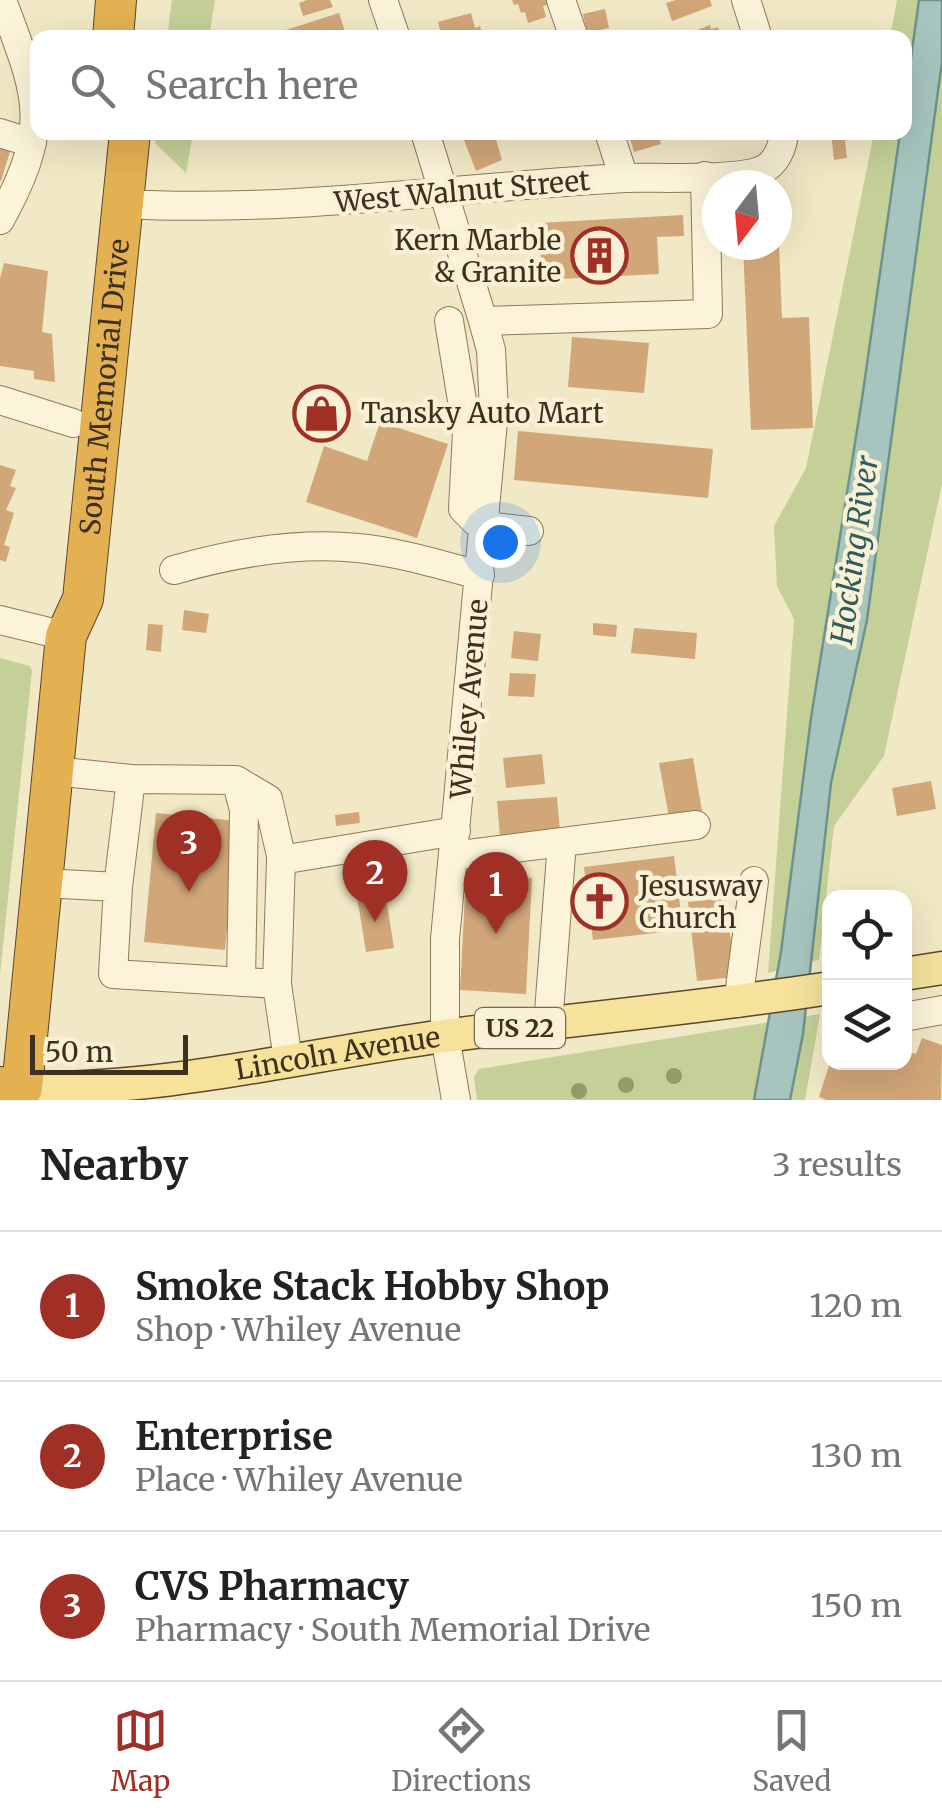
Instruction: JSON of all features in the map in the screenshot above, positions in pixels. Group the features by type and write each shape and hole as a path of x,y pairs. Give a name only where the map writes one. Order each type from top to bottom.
{"highway":[{"path":"113,30 116,0"},
{"path":"140,30 143,0"},
{"name":"South Memorial Drive","path":"15,1092 54,770 66,636 56,595 102,140"},
{"name":"South Memorial Drive","path":"66,636 83,599 129,140"}],"main road":[{"path":"912,973 942,968"},
{"name":"Lincoln Avenue","path":"15,1092 102,1088 445,1036 822,989"}],"street":[{"path":"2,0 30,81"},
{"path":"383,0 393,30"},
{"path":"561,0 571,30"},
{"path":"746,0 755,30"},
{"path":"0,133 32,143"},
{"path":"0,220 32,140"},
{"name":"Whiley Avenue","path":"428,140 483,321 494,381 485,524 445,939 445,1036 456,1100"},
{"path":"612,140 624,178"},
{"name":"West Walnut Street","path":"762,170 772,162 782,140"},
{"name":"West Walnut Street","path":"122,204 264,205 624,178 702,176"},
{"path":"483,321 708,314 707,260"},
{"path":"449,321 467,430 463,509 475,521 528,532"},
{"path":"0,400 74,423"},
{"path":"174,570 254,552 329,546 394,554 480,575"},
{"path":"0,620 66,636"},
{"path":"54,770 131,779 236,780 268,799 282,860 277,984 288,1060"},
{"path":"131,779 118,887 113,974 277,984"},
{"path":"236,780 244,810 241,982"},
{"path":"282,860 454,843 562,842 696,825"},
{"path":"548,1024 562,842"},
{"path":"745,1001 754,880"},
{"path":"42,883 118,887"},
{"path":"912,1016 942,1010"}],"green space":[{"path":"172,0 215,0 210,30 168,30"},
{"path":"897,0 942,0 942,484 884,756 834,826 827,890 822,890 819,960 768,973 794,619 777,586 774,526 806,468 873,140 912,140 912,30 891,30"},
{"path":"192,140 186,173 155,143"},
{"path":"0,658 30,666 32,671 0,974"},
{"path":"820,1014 805,1100 477,1100 474,1077 479,1069"}],"water":[{"name":"Hocking River","path":"919,0 942,0 942,61 867,620 831,783 803,1034 790,1100 754,1100 781,952 811,718 899,140 912,140 912,50"}],"building":[{"path":"330,0 333,7 303,16 299,3"},
{"path":"512,0 559,1 543,6 546,17 528,23 525,12 521,13"},
{"path":"710,0 712,6 672,21 666,3"},
{"path":"605,9 609,28 586,30 583,14"},
{"path":"339,13 344,30 286,30"},
{"path":"471,13 475,28 480,26 481,30 440,30 438,22"},
{"path":"464,140 496,140 502,160 476,171"},
{"path":"630,140 660,140 661,144 634,152"},
{"path":"832,140 845,140 847,158 834,160"},
{"path":"0,141 12,145 1,181 0,181"},
{"name":"Kern Marble & Granite","path":"683,215 684,236 657,237 659,274 542,280 539,223"},
{"path":"744,260 780,260 782,318 809,317 813,428 751,430"},
{"path":"4,263 48,271 42,332 52,334 55,382 34,379 34,371 0,366 0,279"},
{"path":"572,337 649,343 644,393 568,387"},
{"path":"380,422 448,444 417,538 306,502 324,446 367,461"},
{"path":"518,431 713,449 708,498 514,480"},
{"path":"0,465 16,470 10,486 16,488 6,510 14,513 4,545 10,547 6,562 0,560"},
{"path":"184,610 209,614 206,633 182,630"},
{"path":"593,623 617,625 616,637 593,635"},
{"path":"148,624 163,625 161,652 146,650"},
{"path":"634,628 697,633 695,659 631,653"},
{"path":"514,631 541,634 538,661 511,658"},
{"path":"510,673 536,674 534,697 508,696"},
{"path":"542,754 545,784 506,788 503,758"},
{"path":"693,758 702,811 669,817 659,763"},
{"path":"931,781 936,809 897,816 892,788"},
{"path":"557,797 560,832 500,837 497,801"},
{"path":"359,812 360,823 336,826 335,815"},
{"path":"156,813 237,821 225,950 144,942"},
{"path":"674,856 683,930 593,940 584,867"},
{"path":"466,875 532,878 526,994 460,990"},
{"path":"385,892 394,948 366,952 357,896"},
{"path":"726,898 735,977 697,981 688,902"},
{"path":"922,1038 942,1045 941,1100 819,1097 827,1070 912,1070 912,1053 916,1054"}],"place":[{"name":"Kern Marble & Granite","path":"600,256"},
{"name":"Tansky Auto Mart","path":"322,413"},
{"name":"CVS Pharmacy","path":"189,892"},
{"name":"Jesusway Church","path":"600,902"},
{"name":"Enterprise","path":"375,922"},
{"name":"Smoke Stack Hobby Shop","path":"496,934"}]}
